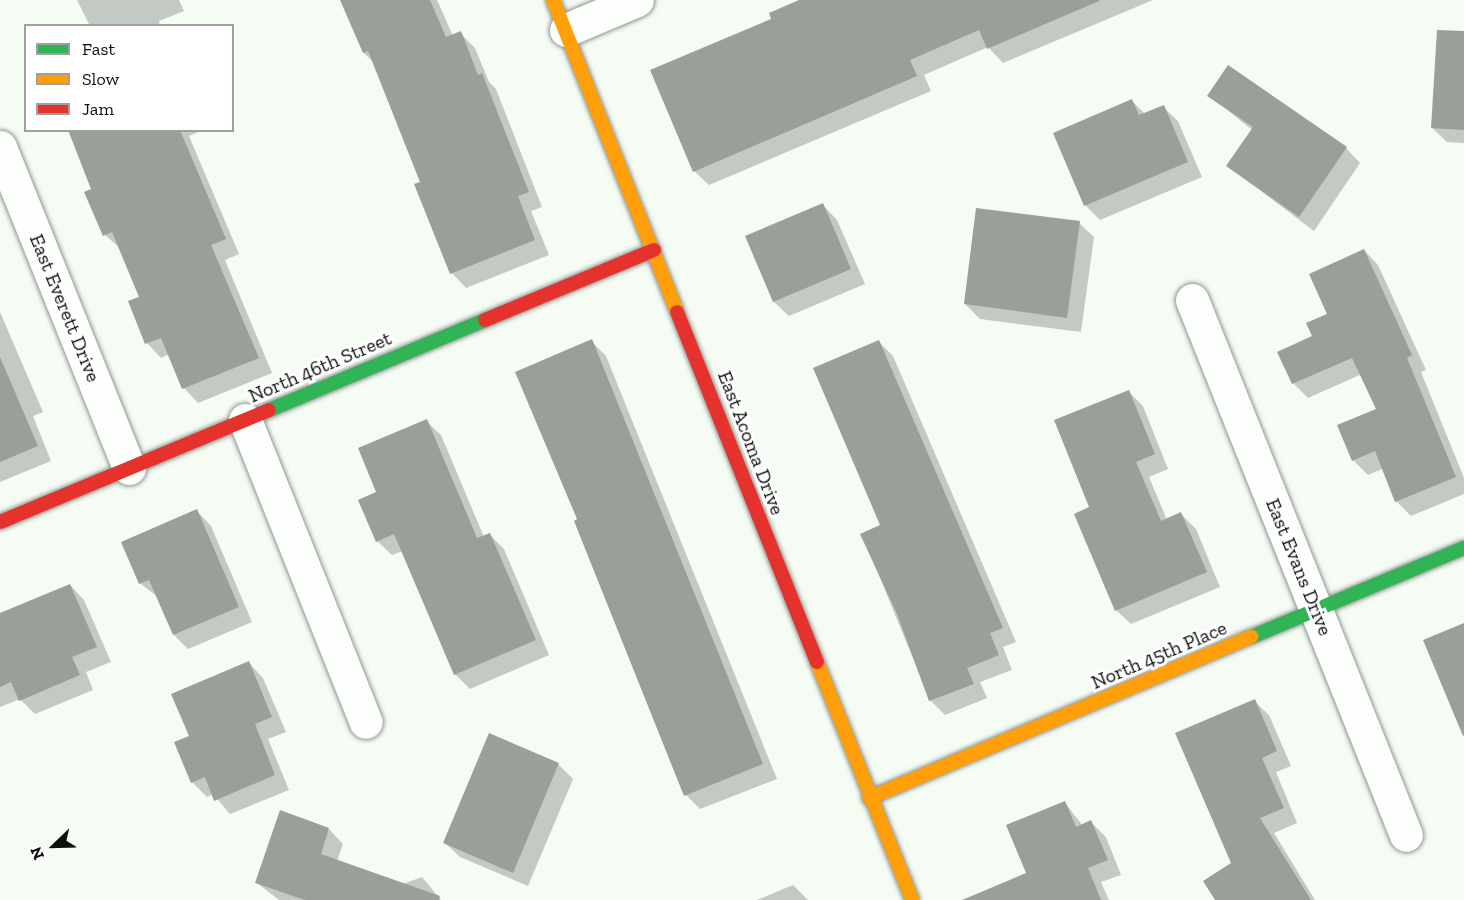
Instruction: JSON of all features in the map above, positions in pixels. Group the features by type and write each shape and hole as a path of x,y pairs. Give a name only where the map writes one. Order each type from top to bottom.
{"street":[{"name":"East Acoma Drive","path":"553,0 654,250 869,798 912,900"},
{"path":"566,30 637,0"},
{"name":"East Everett Drive","path":"0,147 129,468"},
{"name":"North 46th Street","path":"0,522 654,250"},
{"name":"East Evans Drive","path":"1192,300 1406,835"},
{"path":"245,420 366,722"},
{"name":"North 45th Place","path":"869,798 1464,548"}],"building":[{"path":"340,0 430,0 446,37 461,31 478,75 482,73 529,192 518,196 535,240 450,274 414,184 420,182 368,51 363,53"},
{"path":"799,0 1099,1 987,49 979,30 910,60 917,76 693,172 650,70 771,19 769,13"},
{"path":"1437,30 1464,31 1464,130 1431,128"},
{"path":"1228,65 1347,147 1299,217 1226,166 1253,127 1207,96"},
{"path":"1132,99 1139,115 1164,105 1188,162 1084,206 1053,133"},
{"path":"69,132 181,132 226,239 211,245 259,358 182,389 161,338 145,344 128,301 139,297 112,232 103,236 84,192 91,189"},
{"path":"823,203 851,269 773,302 745,236"},
{"path":"976,208 1080,221 1067,318 964,304"},
{"path":"1364,249 1412,355 1407,358 1456,477 1395,502 1375,451 1352,461 1337,425 1376,409 1352,358 1292,384 1277,352 1312,336 1306,323 1327,314 1309,274"},
{"path":"592,339 763,764 684,796 574,521 577,519 515,372"},
{"path":"879,340 1003,628 990,633 999,655 967,668 974,684 929,701 897,614 860,534 880,525 813,368"},
{"path":"0,357 38,446 0,462"},
{"path":"1129,390 1155,454 1136,462 1161,521 1181,512 1207,572 1115,611 1074,514 1089,507 1054,420"},
{"path":"427,419 477,538 490,533 536,640 454,675 394,534 376,542 358,500 376,492 358,448"},
{"path":"197,509 239,607 173,635 149,580 139,584 121,542"},
{"path":"70,584 97,647 72,657 80,675 19,701 11,682 0,687 0,613"},
{"path":"1464,623 1464,735 1463,736 1423,640"},
{"path":"249,661 272,717 255,724 275,775 214,801 205,777 191,783 174,742 189,736 171,694"},
{"path":"1255,699 1277,751 1262,758 1284,808 1260,818 1311,900 1215,900 1203,881 1231,863 1175,733"},
{"path":"489,733 559,763 513,873 443,843"},
{"path":"1065,801 1076,827 1091,820 1108,860 1088,868 1101,900 962,900 1026,873 1006,825"},
{"path":"280,810 329,828 321,854 440,896 439,900 305,900 255,883"}],"traffic: fast":[{"path":"269,410 485,320"},
{"path":"1251,637 1464,548"}],"traffic: slow":[{"path":"553,0 677,312"},
{"path":"869,798 1251,637"},
{"path":"817,662 912,900"}],"traffic: jam":[{"path":"485,320 654,250"},
{"path":"677,312 817,662"},
{"path":"0,522 269,410"}]}
